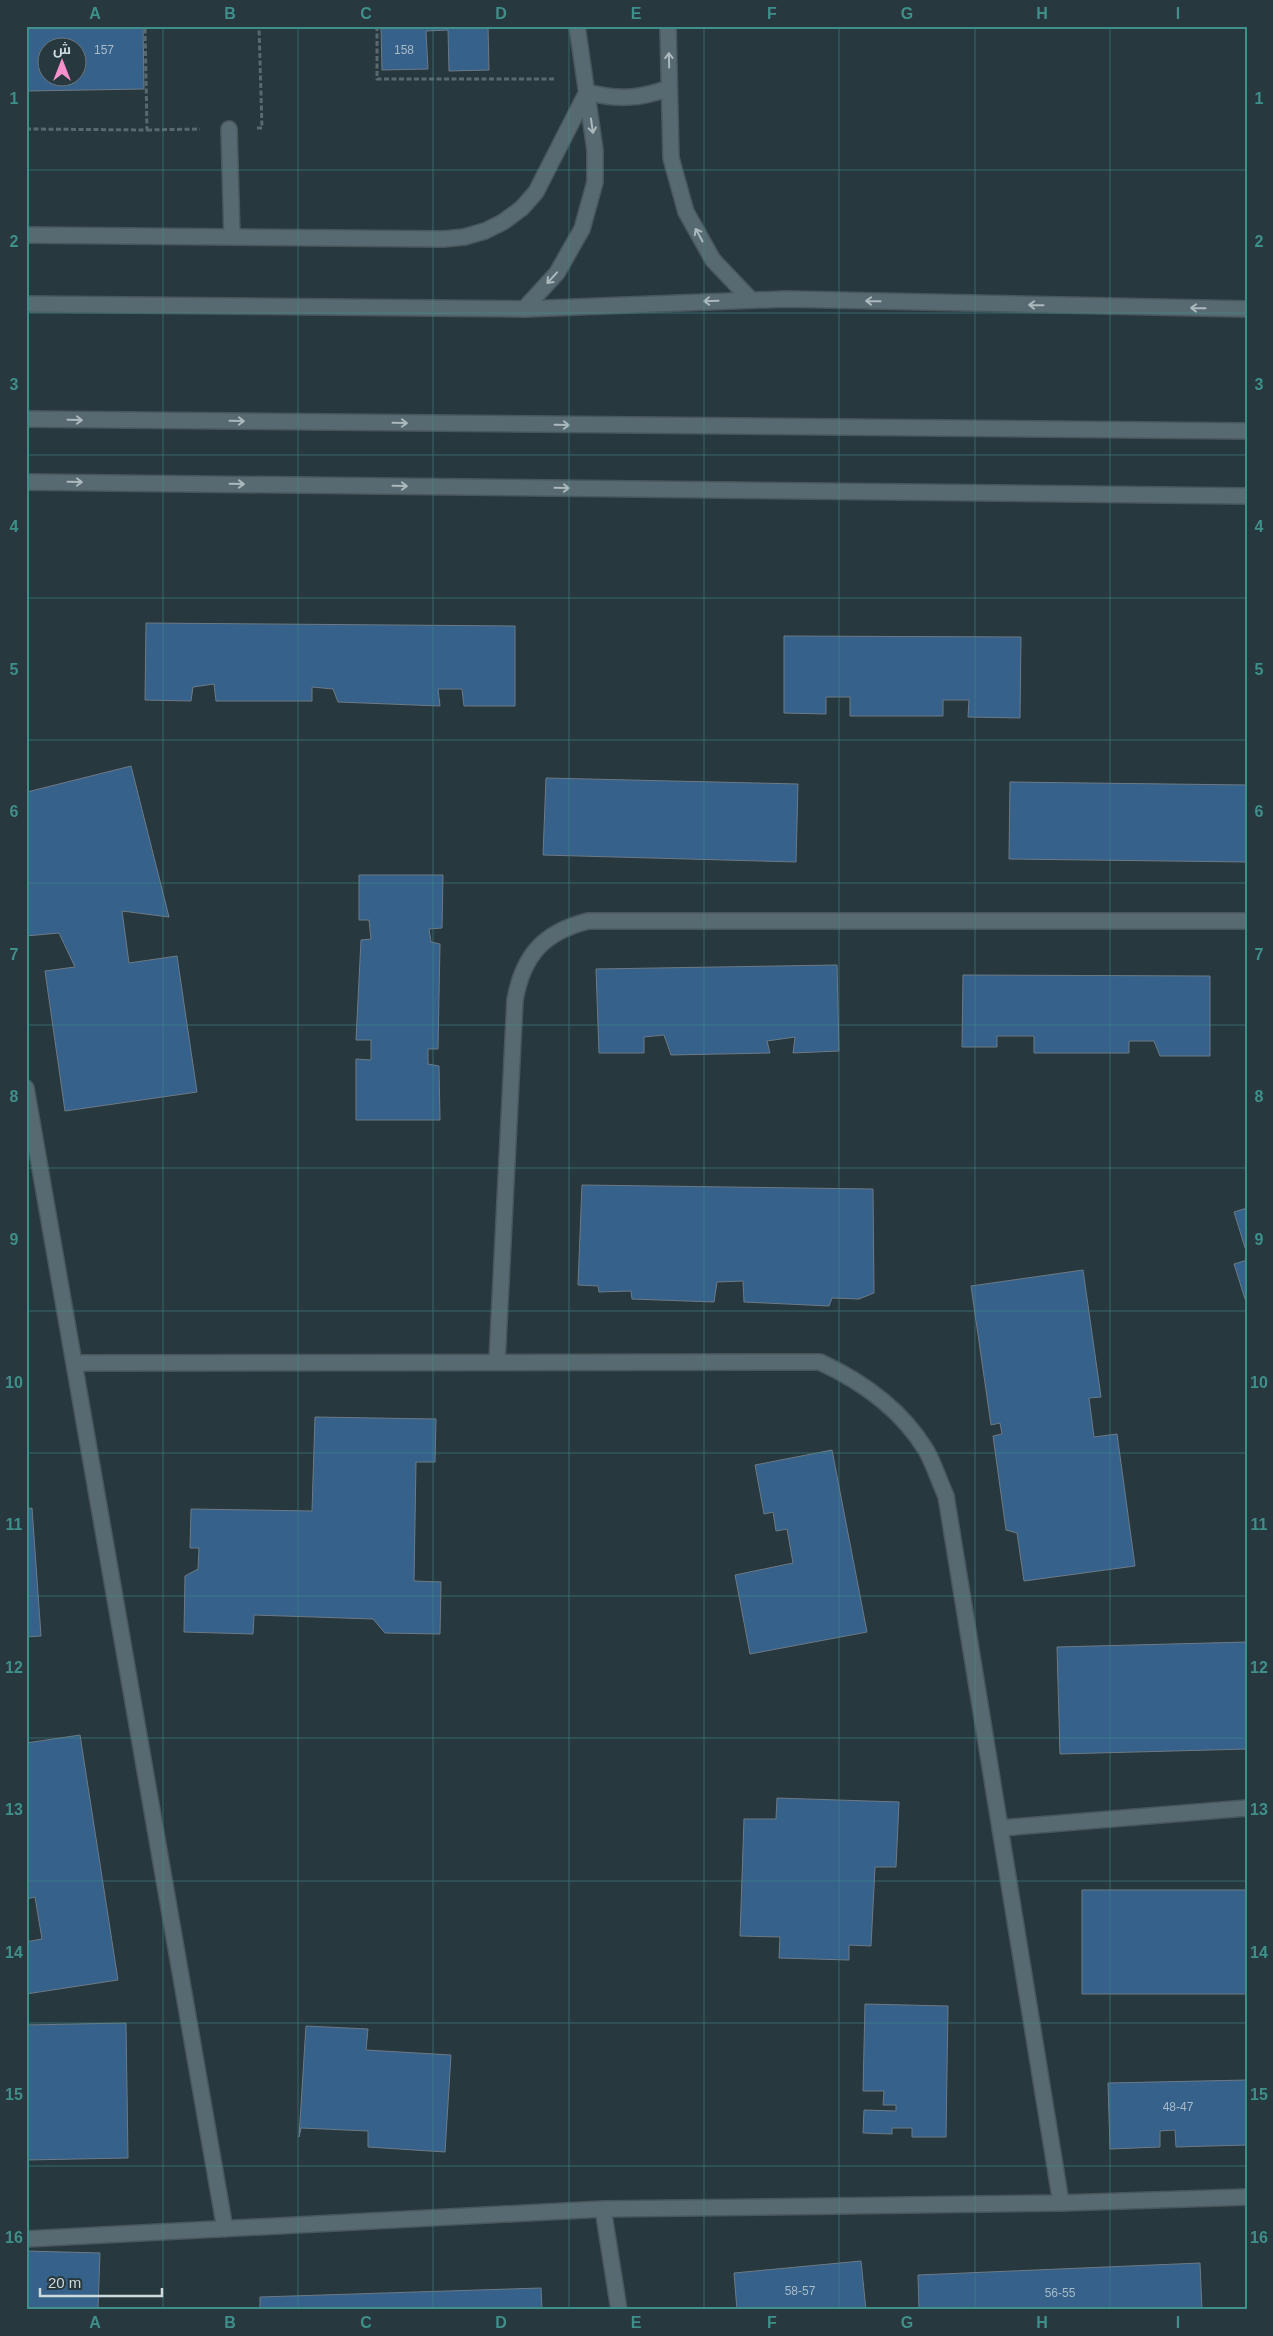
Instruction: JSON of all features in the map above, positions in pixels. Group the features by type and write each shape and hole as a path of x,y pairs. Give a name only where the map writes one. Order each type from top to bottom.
{"street":[{"path":"524,308 558,273 582,229 595,182 595,150 577,26"},
{"path":"668,26 671,158 686,212 713,260 751,300"},
{"path":"586,86 608,97 629,98 650,95 669,88"},
{"path":"26,235 443,239 464,237 485,231 503,222 522,208 536,192 586,86"},
{"path":"229,129 232,237"},
{"path":"26,304 524,308 751,300 1247,309"},
{"path":"26,419 1247,431"},
{"path":"26,482 1247,496"},
{"path":"497,1362 515,1000 518,981 526,963 552,935 569,926 588,921 1247,920"},
{"path":"26,1088 225,2229"},
{"path":"74,1363 820,1362 847,1375 872,1391 894,1410 926,1450 946,1496 1061,2203"},
{"path":"1001,1828 1247,1808"},
{"path":"26,2239 603,2209 1061,2203 1247,2197"},
{"path":"603,2209 619,2310"}],"path":[{"path":"26,129 147,130 145,26"},
{"path":"377,26 377,79 586,86"}],"building":[{"path":"26,26 143,26 144,89 26,91"},
{"path":"381,26 488,26 489,70 449,71 448,30 426,31 428,69 382,70"},
{"path":"146,623 515,626 515,706 464,706 462,689 438,689 440,706 338,702 333,689 312,687 312,701 216,701 214,684 193,687 191,701 145,700"},
{"path":"784,636 1021,637 1020,718 968,717 969,700 943,700 943,716 850,716 850,697 826,697 826,714 784,713"},
{"path":"131,766 169,917 122,911 129,963 177,956 197,1092 65,1111 45,971 75,967 59,933 26,936 26,796 27,792"},
{"path":"546,778 798,784 796,862 543,855"},
{"path":"1010,782 1247,785 1247,862 1009,859"},
{"path":"359,875 443,875 442,928 429,929 431,942 440,944 438,1049 428,1049 428,1064 439,1066 440,1120 356,1120 356,1059 371,1060 371,1040 356,1040 361,940 371,939 369,920 359,920"},
{"path":"837,965 839,1051 793,1053 795,1037 767,1041 770,1053 671,1055 664,1035 644,1037 644,1053 599,1053 596,969"},
{"path":"963,975 1210,976 1210,1056 1160,1056 1154,1041 1129,1041 1129,1053 1034,1053 1034,1036 997,1036 997,1047 962,1047"},
{"path":"582,1185 873,1189 874,1293 859,1299 832,1298 829,1306 744,1302 743,1281 717,1282 714,1302 632,1299 631,1291 599,1292 598,1286 578,1285"},
{"path":"1247,1208 1247,1254 1234,1212"},
{"path":"1247,1260 1247,1305 1234,1264"},
{"path":"1083,1270 1101,1397 1089,1398 1094,1437 1117,1434 1135,1566 1024,1581 1017,1533 1006,1530 993,1436 1002,1434 1000,1423 991,1425 971,1286"},
{"path":"315,1417 436,1419 435,1462 416,1462 414,1581 441,1582 440,1634 385,1633 373,1619 254,1615 253,1634 184,1632 185,1576 198,1569 199,1548 190,1548 191,1509 312,1511"},
{"path":"832,1450 867,1632 750,1654 735,1575 793,1563 787,1529 776,1531 773,1512 764,1514 755,1465"},
{"path":"32,1508 41,1636 26,1637 26,1509"},
{"path":"1247,1642 1247,1749 1060,1754 1057,1647"},
{"path":"80,1735 118,1980 26,1994 26,1942 42,1939 35,1897 26,1899 26,1743"},
{"path":"777,1798 899,1802 896,1867 875,1867 871,1946 849,1945 849,1960 779,1958 780,1937 740,1936 744,1819 776,1819"},
{"path":"1082,1890 1247,1890 1247,1994 1082,1994"},
{"path":"865,2004 948,2006 946,2137 912,2137 912,2128 892,2128 892,2134 863,2133 864,2110 896,2111 896,2105 883,2105 884,2091 863,2091"},
{"path":"126,2023 128,2158 26,2160 26,2025"},
{"path":"306,2026 368,2029 366,2050 451,2055 445,2152 368,2147 368,2131 301,2128 299,2137"},
{"path":"1247,2080 1247,2145 1176,2147 1175,2130 1160,2131 1160,2147 1110,2149 1108,2083"},
{"path":"26,2251 100,2253 98,2309 115,2310 26,2310"},
{"path":"861,2261 866,2310 737,2310 734,2273"},
{"path":"1200,2263 1202,2310 919,2310 918,2275"},
{"path":"541,2288 542,2310 260,2310 260,2297"}]}
